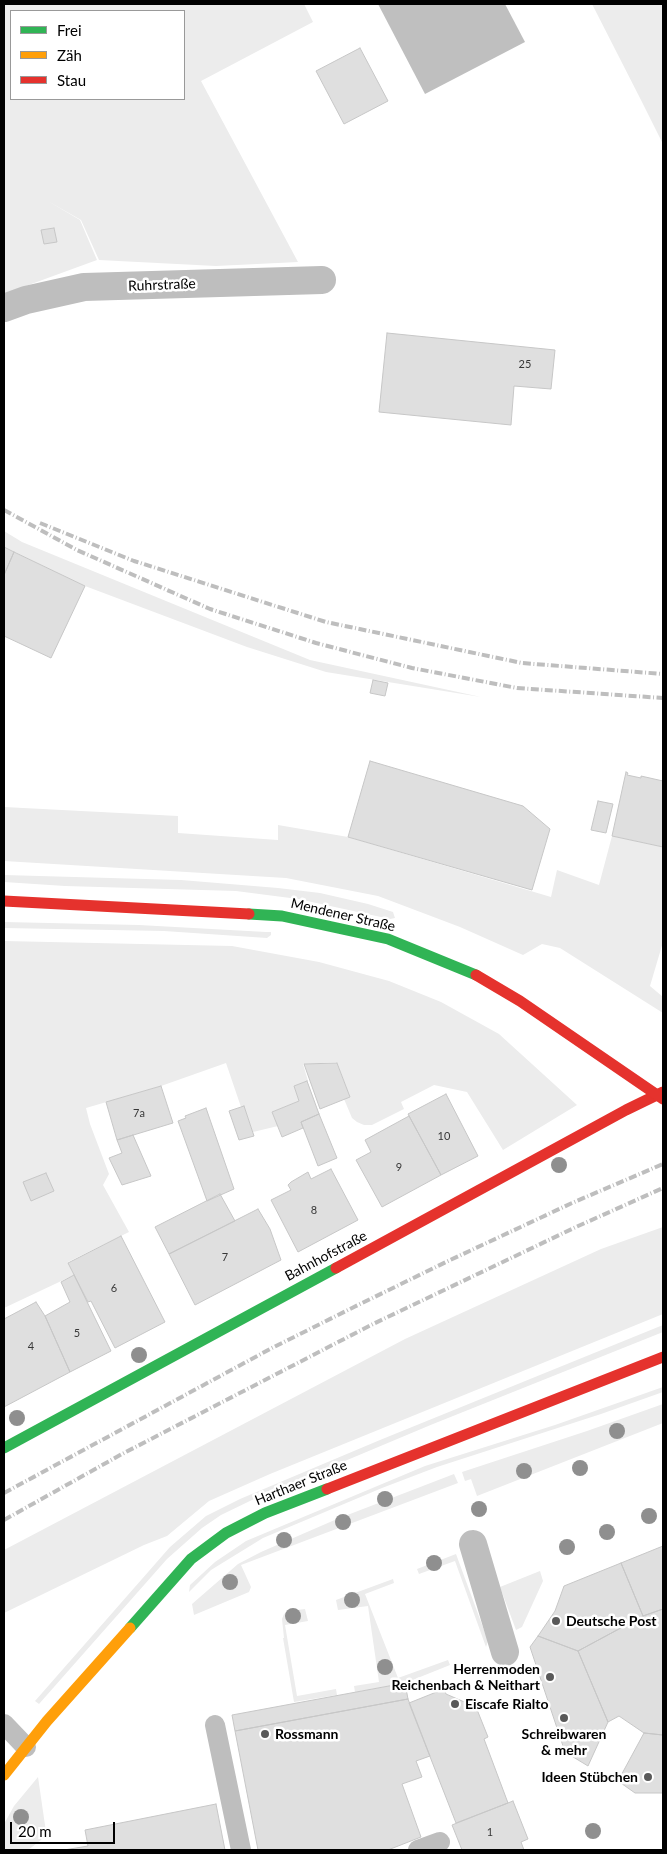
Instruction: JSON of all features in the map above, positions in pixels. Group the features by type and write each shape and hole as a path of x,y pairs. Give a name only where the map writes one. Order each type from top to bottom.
{"street":[{"name":"Ruhrstraße","path":"4,308 26,300 84,287 322,280"},
{"name":"Mendener Straße","path":"4,901 282,916 388,939 476,975 520,1000 663,1099"},
{"name":"Bahnhofstraße","path":"4,1448 608,1120 663,1092"},
{"name":"Harthaer Straße","path":"4,1775 26,1747 191,1559 226,1533 265,1513 663,1357"},
{"path":"473,1544 505,1652"}],"lane":[{"path":"4,1724 26,1747"},
{"path":"215,1725 241,1850"},
{"path":"418,1850 440,1842"}],"shaded area":[{"path":"4,4 304,4 313,22 201,81 298,262 216,266 99,260 81,220 46,200 80,220 97,260 4,294"},
{"path":"378,4 505,4 525,42 425,94"},
{"path":"592,4 663,4 663,144 643,104"},
{"path":"4,531 22,542 310,660 481,697 326,672 247,647 85,586 4,547"},
{"path":"4,807 178,816 178,833 278,840 278,825 348,837 551,897 557,870 599,885 612,836 663,847 663,942 650,986 663,997 663,1013 560,948 542,944 523,955 460,927 378,896 286,878 4,861"},
{"path":"4,875 181,880 278,888 320,893 368,904 393,912 395,918 390,919 298,899 236,891 65,886 4,882"},
{"path":"4,922 139,925 271,932 271,935 267,938 164,931 4,928"},
{"path":"4,941 232,946 319,962 389,981 441,1002 499,1034 577,1105 503,1150 467,1092 434,1085 401,1102 404,1109 372,1125 364,1125 357,1122 352,1118 344,1099 350,1097 337,1062 303,1064 308,1081 294,1086 299,1101 272,1112 278,1126 253,1132 244,1107 241,1107 226,1063 161,1086 86,1108 109,1174 103,1185 129,1232 68,1262 74,1275 4,1308"},
{"path":"663,1227 663,1314 270,1474 209,1501 167,1536 144,1545 4,1613 4,1550 405,1339 601,1249"},
{"path":"663,1325 663,1332 433,1424 252,1500 221,1515 202,1528 167,1559 39,1704 35,1701 170,1547 206,1516 240,1499 380,1440"},
{"path":"663,1387 663,1392 601,1414 437,1467 263,1538 211,1570 189,1592 190,1585 215,1562 246,1541 425,1466 555,1425"},
{"path":"663,1404 663,1423 477,1496 471,1479 465,1481 462,1472"},
{"path":"454,1474 458,1483 241,1565 251,1587 249,1592 194,1615 192,1604 238,1564 337,1519"},
{"path":"456,1554 488,1641 486,1647 455,1561 419,1574 417,1569"},
{"path":"540,1571 543,1581 522,1627 516,1630 500,1587"},
{"path":"393,1579 394,1583 365,1594 398,1678 448,1660 450,1665 405,1683 355,1692 354,1686 379,1682 368,1606 338,1610 336,1600"},
{"path":"305,1609 308,1621 285,1625 297,1696 336,1689 337,1695 294,1702 283,1638 282,1619 284,1614 289,1611"},
{"path":"38,1777 46,1832 41,1840 28,1850 4,1850 4,1824 14,1806"}],"building":[{"path":"360,48 388,101 344,124 316,71"},
{"path":"54,228 57,242 44,244 41,230"},
{"path":"387,333 555,350 551,389 514,386 511,425 379,412"},
{"path":"4,547 14,552 4,575"},
{"path":"14,552 85,586 51,658 4,636 4,575"},
{"path":"373,680 388,683 385,696 370,693"},
{"path":"370,761 523,806 550,829 532,890 348,837"},
{"path":"626,772 628,773 627,775 663,781 663,847 612,836"},
{"path":"598,801 613,804 606,833 591,830"},
{"path":"337,1063 350,1097 320,1109 304,1064"},
{"path":"307,1081 319,1114 301,1122 303,1128 282,1137 272,1112 299,1101 294,1086"},
{"path":"161,1086 173,1123 117,1140 106,1102"},
{"path":"446,1094 478,1156 441,1175 408,1114"},
{"path":"244,1106 254,1136 239,1140 229,1111"},
{"path":"206,1108 234,1189 207,1201 178,1121 186,1118 185,1116"},
{"path":"319,1114 337,1158 318,1166 301,1122"},
{"path":"409,1116 441,1175 382,1207 356,1160 371,1152 365,1140"},
{"path":"133,1135 151,1176 122,1185 109,1158 122,1153 117,1140"},
{"path":"331,1169 358,1220 298,1252 271,1200 291,1190 288,1185 308,1172 311,1179"},
{"path":"46,1173 54,1191 31,1201 23,1182"},
{"path":"220,1194 235,1221 169,1254 155,1227"},
{"path":"258,1209 270,1229 281,1260 195,1305 169,1254"},
{"path":"121,1236 165,1322 115,1348 91,1301 88,1302 68,1263"},
{"path":"74,1275 111,1351 70,1372 45,1316 70,1302 61,1282"},
{"path":"36,1302 45,1316 70,1372 4,1407 4,1319"},
{"path":"663,1546 663,1609 643,1616 621,1563"},
{"path":"621,1563 643,1616 578,1651 538,1636 555,1611 564,1586"},
{"path":"663,1609 663,1735 644,1733 619,1716 608,1722 578,1651 643,1616"},
{"path":"538,1636 578,1651 608,1722 588,1766 565,1752 530,1647"},
{"path":"405,1683 408,1699 235,1731 232,1715"},
{"path":"444,1689 446,1694 469,1704 474,1702 488,1737 484,1739 508,1803 456,1823 409,1703"},
{"path":"408,1699 430,1756 416,1761 422,1777 402,1784 421,1837 388,1850 258,1850 235,1731"},
{"path":"644,1733 663,1735 663,1793 635,1793 618,1781"},
{"path":"513,1801 528,1839 521,1842 524,1850 462,1850 452,1825"},
{"path":"216,1804 225,1850 64,1850 88,1846 85,1830"}],"railway":[{"path":"4,510 77,550 210,609 316,643 412,668 517,688 663,698"},
{"path":"40,523 134,561 326,622 522,663 663,674"},
{"path":"4,1493 272,1348 354,1307 572,1203 663,1164"},
{"path":"4,1520 122,1454 373,1324 576,1227 663,1188"}],"traffic: fast":[{"path":"249,914 282,916 388,939 476,975"},
{"path":"4,1448 336,1268"},
{"path":"130,1628 191,1559 226,1533 265,1513 327,1489"}],"traffic: slow":[{"path":"4,1775 47,1721 130,1628"}],"traffic: jam":[{"path":"4,901 249,914"},
{"path":"476,975 520,1001 663,1099"},
{"path":"336,1268 626,1110 663,1092"},
{"path":"327,1489 663,1357"}],"place":[{"name":"Deutsche Post","path":"556,1621"},
{"name":"Herrenmoden Reichenbach & Neithart","path":"550,1677"},
{"name":"Eiscafe Rialto","path":"455,1704"},
{"name":"Schreibwaren & mehr","path":"564,1718"},
{"name":"Rossmann","path":"265,1734"},
{"name":"Ideen Stübchen","path":"648,1777"}]}
